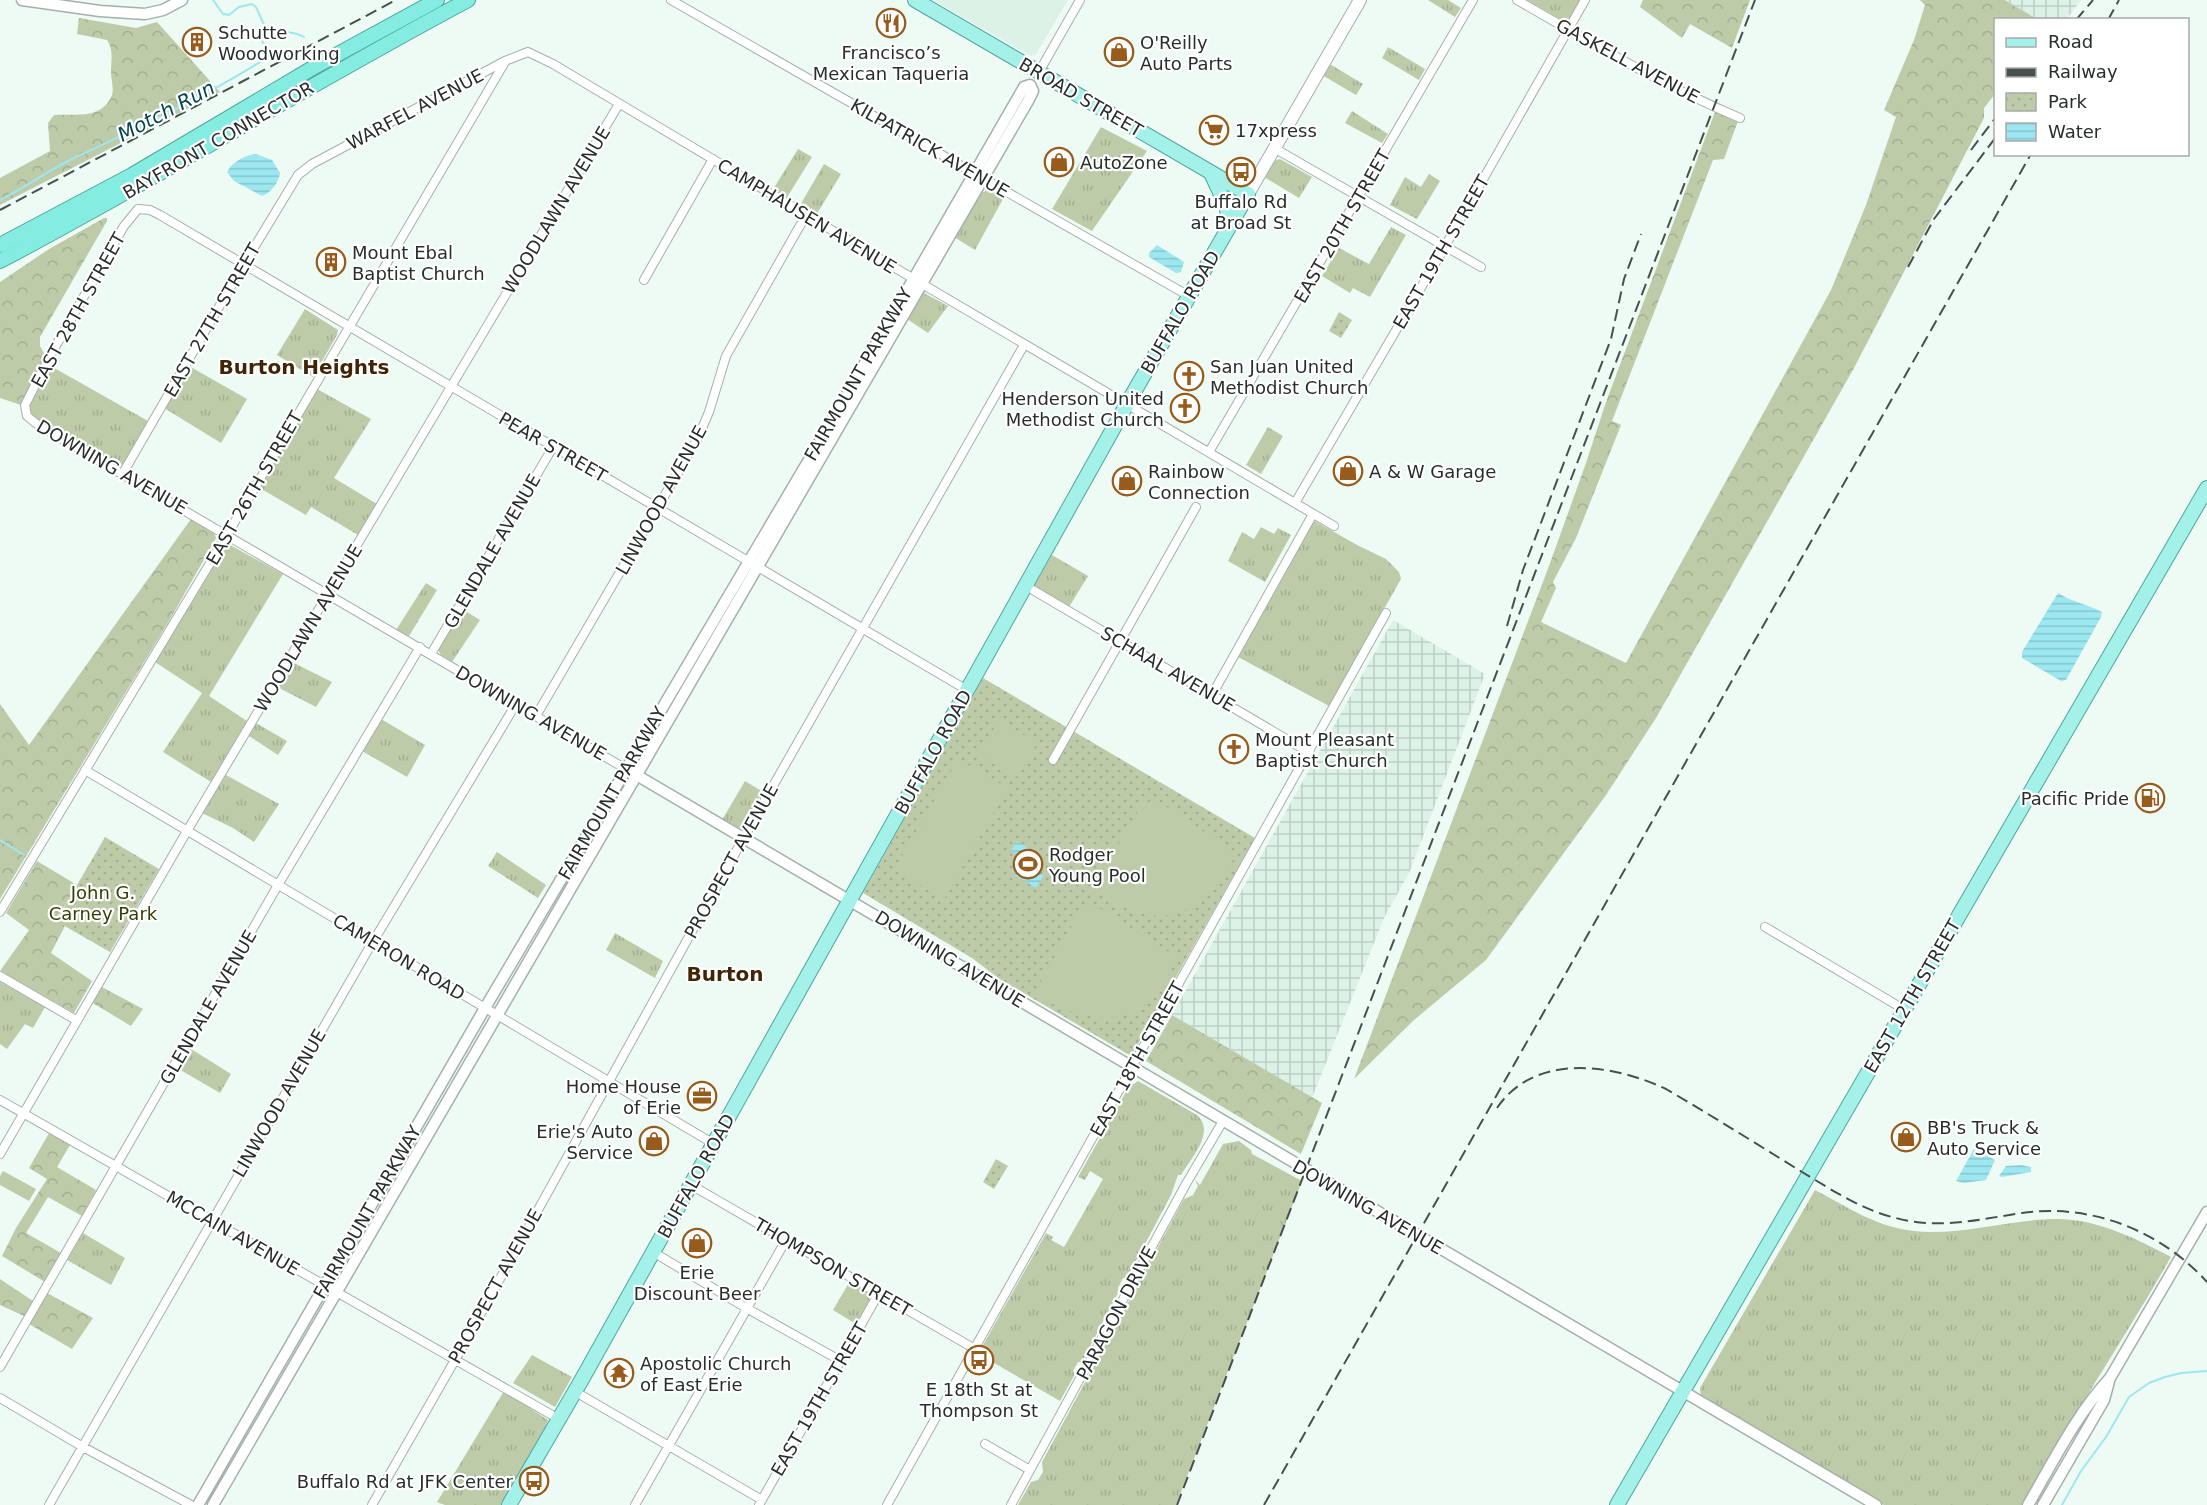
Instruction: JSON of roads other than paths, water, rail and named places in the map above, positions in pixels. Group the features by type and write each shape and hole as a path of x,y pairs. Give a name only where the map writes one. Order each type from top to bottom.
{"highway":[{"name":"BAYFRONT CONNECTOR","path":"0,245 132,175 316,66 437,0"},
{"name":"BAYFRONT CONNECTOR","path":"0,261 140,186 363,56 468,0"}],"main road":[{"name":"BROAD STREET","path":"915,0 1248,194"},
{"name":"BUFFALO ROAD","path":"509,1505 654,1252 1127,404 1358,1"},
{"path":"1211,173 1224,199 1230,225"},
{"name":"EAST 12TH STREET","path":"1617,1505 2205,497"}],"street":[{"path":"22,0 145,15 163,10 182,0"},
{"name":"KILPATRICK AVENUE","path":"671,0 1189,296"},
{"name":"FAIRMOUNT PARKWAY","path":"198,1505 626,769 752,564 979,176 1033,91 1030,85 1080,0"},
{"name":"EAST 20TH STREET","path":"1209,452 1473,0"},
{"name":"GASKELL AVENUE","path":"1517,0 1678,90 1740,118"},
{"name":"EAST 19TH STREET","path":"1295,503 1585,0"},
{"name":"WARFEL AVENUE","path":"304,169 528,52"},
{"name":"CAMPHAUSEN AVENUE","path":"528,52 553,64 1024,345 1334,526"},
{"name":"EAST 26TH STREET","path":"0,912 227,535 505,62"},
{"name":"WOODLAWN AVENUE","path":"0,1154 186,831 619,104"},
{"path":"1274,148 1481,267"},
{"path":"645,280 712,159"},
{"name":"EAST 27TH STREET","path":"123,473 292,183 304,169"},
{"name":"PEAR STREET","path":"138,209 150,210 160,215 243,266 968,690"},
{"name":"EAST 28TH STREET","path":"25,414 25,405 50,356 124,226 138,209"},
{"name":"LINWOOD AVENUE","path":"536,716 658,509 704,425 720,370 734,340 806,215"},
{"name":"PROSPECT AVENUE","path":"372,1505 744,837 1024,345"},
{"name":"DOWNING AVENUE","path":"25,414 38,425 744,837 1876,1505"},
{"name":"GLENDALE AVENUE","path":"431,654 553,447"},
{"path":"1053,760 1196,507"},
{"path":"1212,695 1313,513"},
{"name":"FAIRMOUNT PARKWAY","path":"213,1505 496,1014 637,775 752,564"},
{"name":"SCHAAL AVENUE","path":"1026,586 1310,753"},
{"name":"EAST 18TH STREET","path":"887,1505 1310,753 1386,613"},
{"name":"GLENDALE AVENUE","path":"0,1368 279,885 420,647"},
{"name":"LINWOOD AVENUE","path":"49,1505 211,1220 516,704"},
{"name":"CAMERON ROAD","path":"85,770 714,1143"},
{"path":"1765,927 1905,1010"},
{"path":"0,976 76,1020"},
{"name":"MCCAIN AVENUE","path":"0,1100 559,1419"},
{"name":"PARAGON DRIVE","path":"1011,1505 1186,1184 1223,1121"},
{"name":"THOMPSON STREET","path":"691,1185 975,1349"},
{"path":"2028,1505 2077,1421 2095,1394 2110,1378 2207,1212"},
{"path":"635,1505 786,1240"},
{"path":"654,1252 748,1309 841,1361"},
{"name":"EAST 19TH STREET","path":"761,1503 879,1293"},
{"path":"2043,1505 2104,1400 2110,1378"},
{"path":"574,1391 761,1503"},
{"path":"0,1398 83,1447 190,1505"},
{"path":"986,1444 1030,1470"}],"water":[{"path":"256,154 272,160 280,173 274,187 262,196 234,181 227,172 239,160"},
{"path":"1157,245 1184,262 1181,272 1176,273 1149,257 1149,253"},
{"path":"2058,593 2102,612 2066,680 2061,681 2022,658 2022,652"},
{"name":"Rodger Young Pool","path":"1016,841 1042,856 1035,870 1044,875 1036,888 1013,874 1022,858 1011,851"},
{"path":"1974,1149 1995,1160 1986,1180 1964,1183 1956,1181"},
{"path":"2006,1166 2031,1167 2031,1172 1999,1176"}],"waterway":[{"name":"Motch Run","path":"213,0 223,14 229,15 239,7 252,4 256,7 266,29"},
{"path":"266,29 294,33 304,37"},
{"name":"Motch Run","path":"0,200 66,162 198,98 268,57 260,37 266,29"},
{"path":"0,840 24,855"},
{"name":"Motch Run","path":"2062,1505 2129,1397 2149,1383 2165,1377 2207,1371"}],"railway":[{"path":"0,210 396,0"},
{"path":"1177,1505 1755,0"},
{"path":"2078,18 2093,0"},
{"path":"2109,18 2119,0"},
{"path":"1971,150 1994,120"},
{"path":"1908,267 1934,219 1994,140"},
{"path":"1264,1505 2030,156"},
{"path":"1507,626 1523,570 1611,339 1624,279 1641,234"},
{"path":"1497,1108 1513,1090 1532,1078 1553,1071 1576,1068 1599,1069 1623,1074 1666,1089 1836,1192 1859,1205 1883,1214 1928,1223 1959,1222 2048,1211 2074,1212 2099,1217 2146,1235 2168,1248 2207,1282"}],"place":[{"name":"Francisco’s Mexican Taqueria","path":"891,23"},
{"name":"Schutte Woodworking","path":"197,42"},
{"name":"O'Reilly Auto Parts","path":"1119,52"},
{"name":"17xpress","path":"1214,130"},
{"name":"AutoZone","path":"1059,162"},
{"name":"Buffalo Rd at Broad St","path":"1241,172"},
{"name":"Mount Ebal Baptist Church","path":"331,262"},
{"name":"San Juan United Methodist Church","path":"1189,376"},
{"name":"Henderson United Methodist Church","path":"1185,408"},
{"name":"A & W Garage","path":"1348,471"},
{"name":"Rainbow Connection","path":"1127,481"},
{"name":"Mount Pleasant Baptist Church","path":"1234,749"},
{"name":"Pacific Pride","path":"2150,798"},
{"name":"Rodger Young Pool","path":"1028,864"},
{"name":"Home House of Erie","path":"702,1096"},
{"name":"BB's Truck & Auto Service","path":"1906,1137"},
{"name":"Erie's Auto Service","path":"654,1141"},
{"name":"Erie Discount Beer","path":"697,1243"},
{"name":"E 18th St at Thompson St","path":"979,1360"},
{"name":"Apostolic Church of East Erie","path":"619,1373"},
{"name":"Buffalo Rd at JFK Center","path":"534,1481"}],"district":[{"name":"Burton Heights","path":"304,367"},
{"name":"Burton","path":"725,974"}],"park label":[{"name":"John G. Carney Park","path":"103,902"}]}
